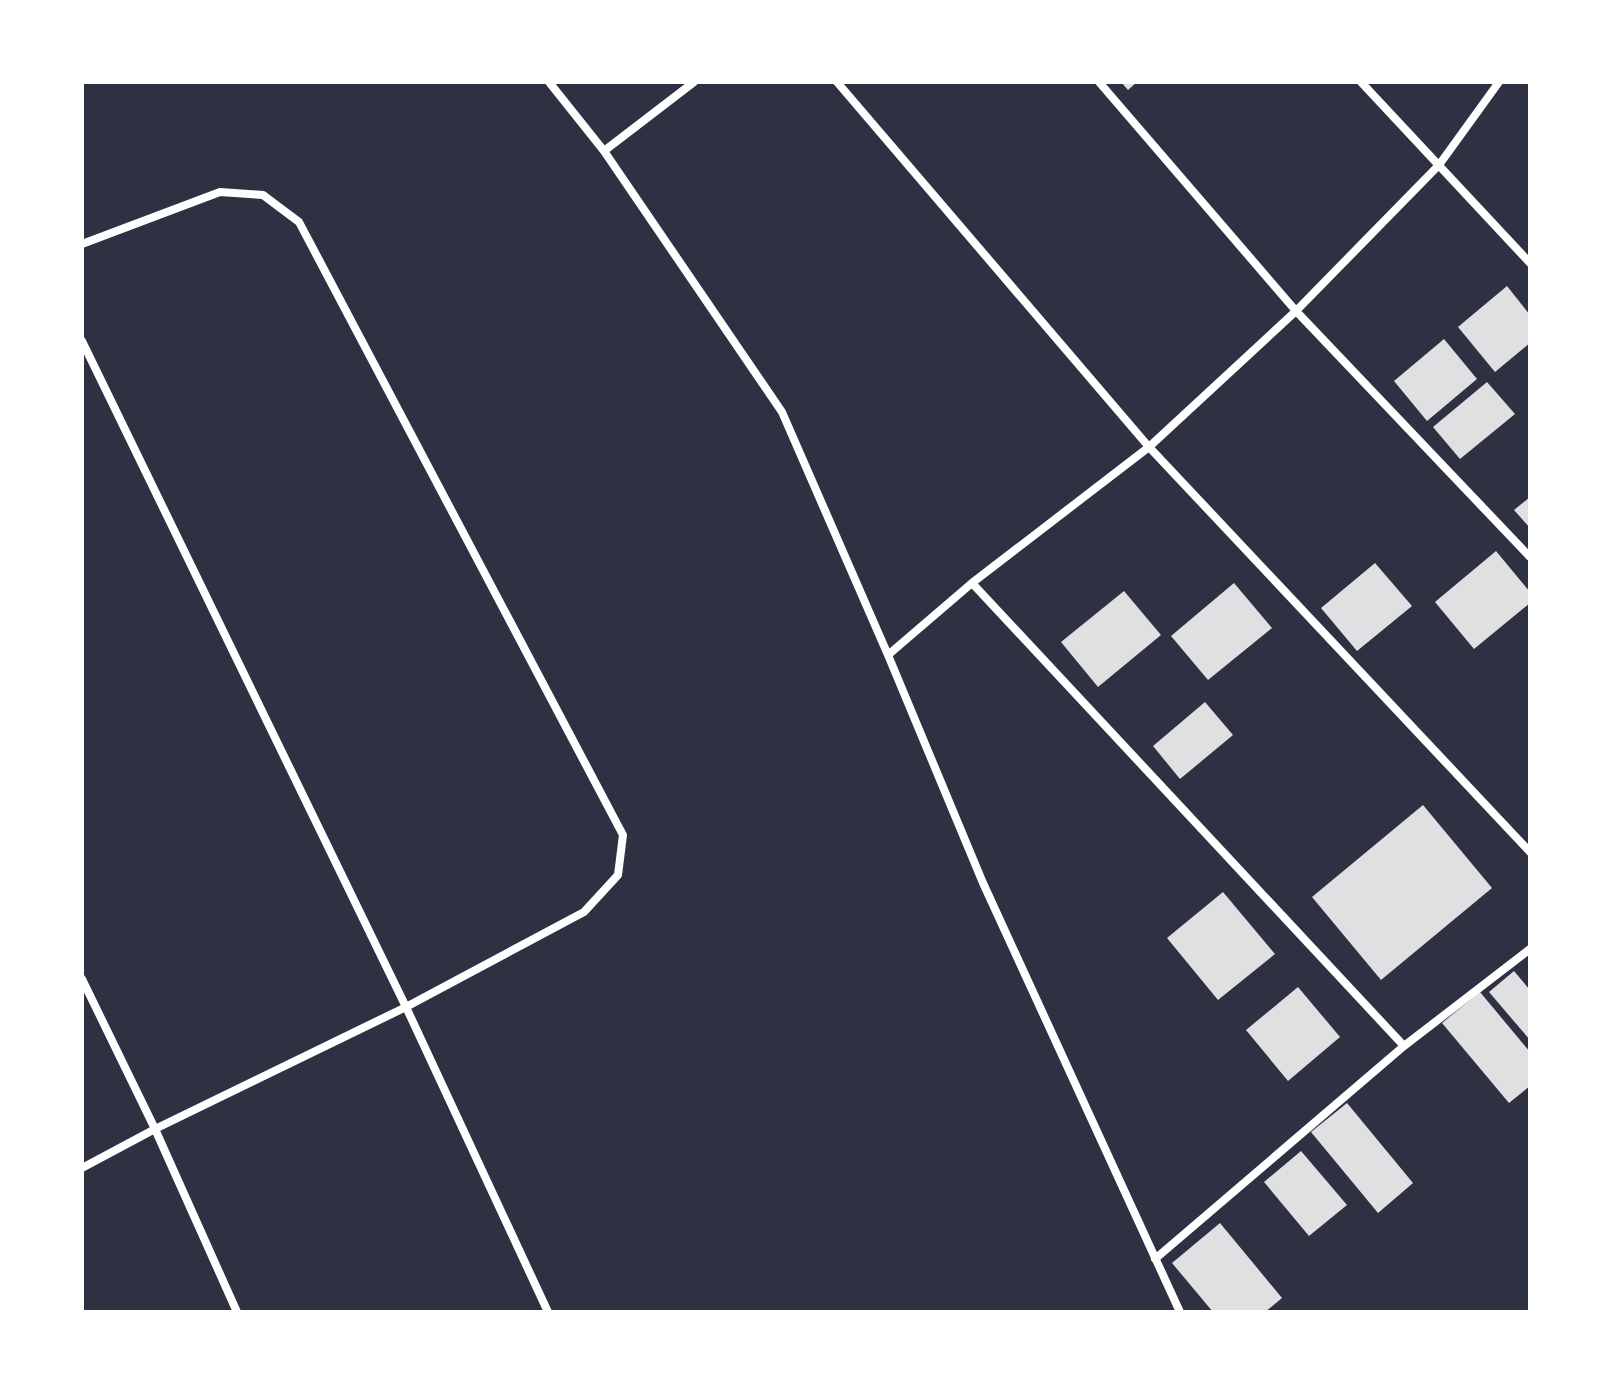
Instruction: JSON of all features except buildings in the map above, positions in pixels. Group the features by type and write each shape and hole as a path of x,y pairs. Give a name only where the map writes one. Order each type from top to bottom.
{"street":[{"path":"549,82 604,151 782,412 983,883 1180,1312"},
{"path":"604,151 694,82"},
{"path":"837,82 1149,447 1530,852"},
{"path":"1099,82 1296,311 1530,557"},
{"path":"1361,82 1530,263"},
{"path":"888,655 972,583 1149,447 1296,311 1439,165 1499,82"},
{"path":"82,244 220,192 263,195 299,222 623,835 618,875 584,912 406,1007 155,1129 82,1168"},
{"path":"82,341 406,1007 548,1312"},
{"path":"972,583 1404,1046"},
{"path":"1155,1259 1404,1046 1530,949"},
{"path":"82,979 155,1129 237,1312"}]}
